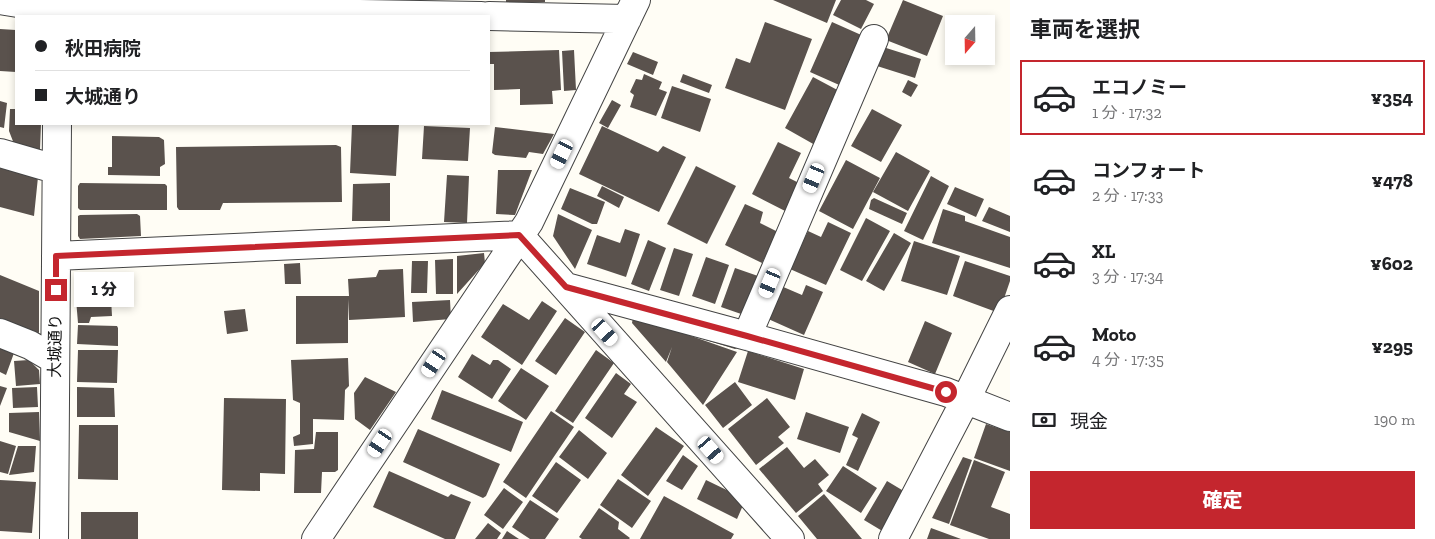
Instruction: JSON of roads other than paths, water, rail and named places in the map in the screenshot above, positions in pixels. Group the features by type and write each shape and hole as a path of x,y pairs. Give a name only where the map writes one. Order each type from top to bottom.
{"street":[{"path":"0,0 79,13 360,7 468,15"},
{"path":"316,539 529,222 632,10 490,16"},
{"path":"747,336 874,39"},
{"name":"大城通り","path":"54,539 57,125"},
{"path":"0,153 56,169"},
{"path":"56,256 519,235"},
{"path":"519,235 790,539"},
{"path":"566,287 946,392 1010,417"},
{"path":"893,539 1010,310"},
{"path":"0,333 30,345 54,359"}]}
